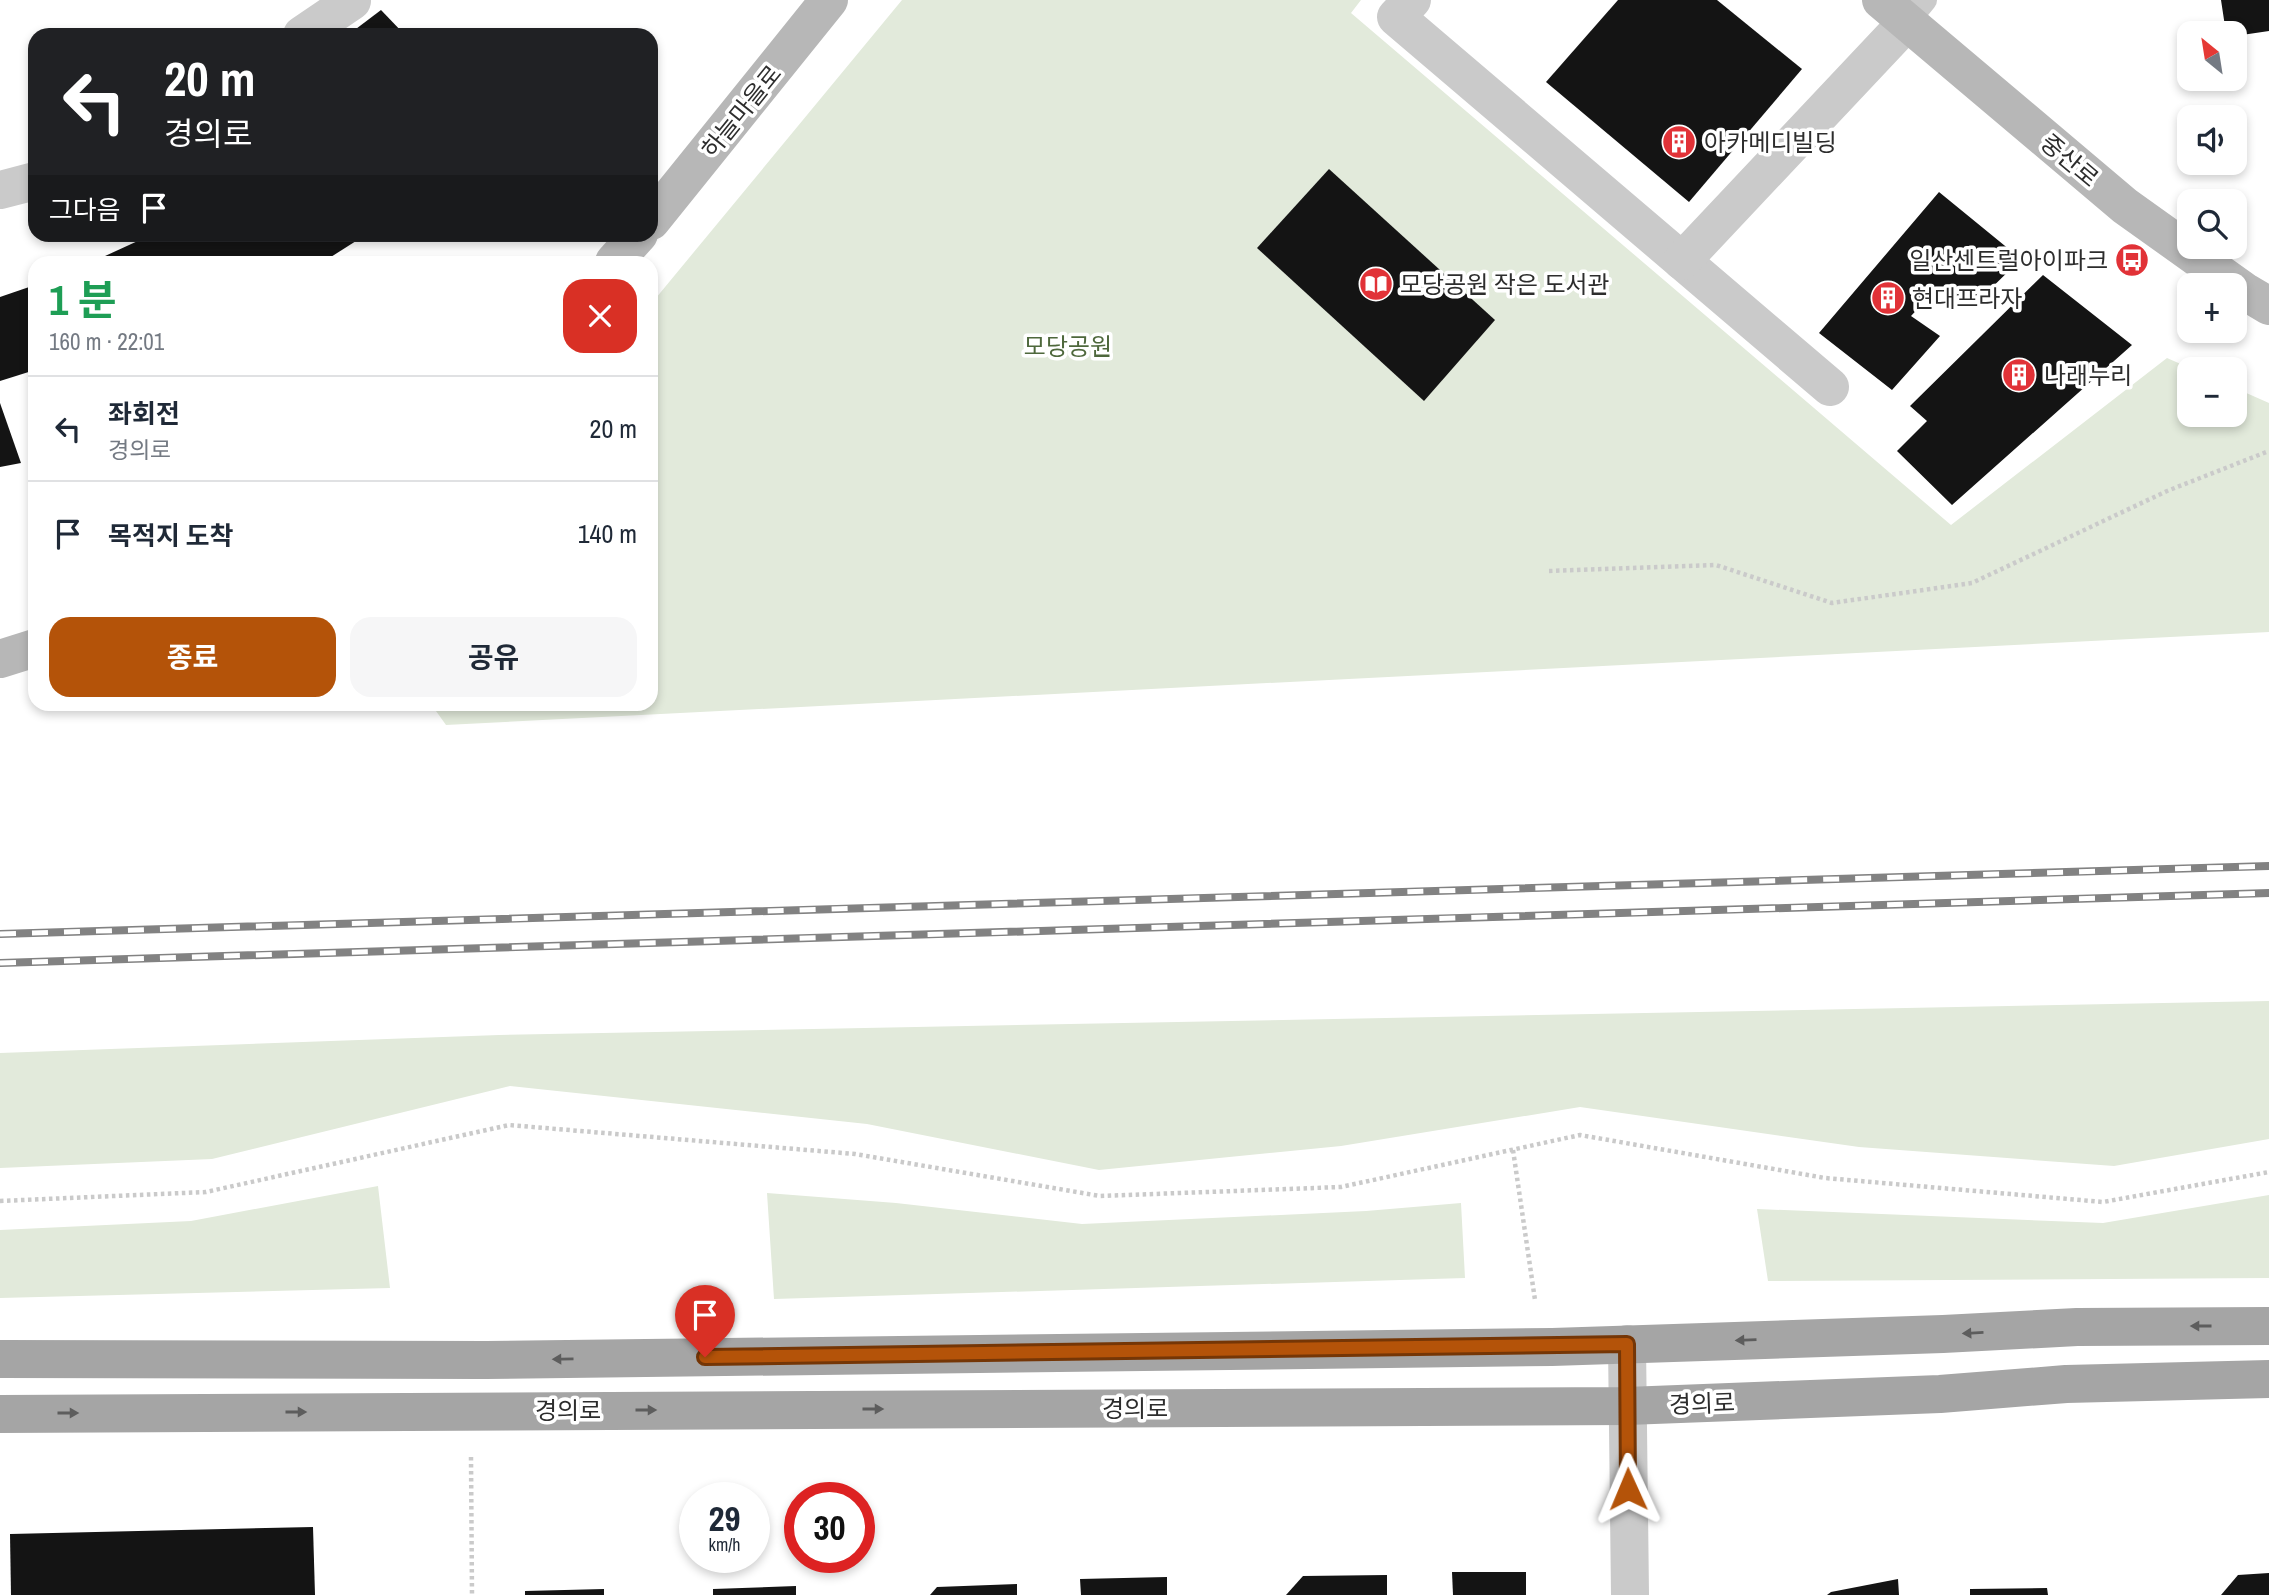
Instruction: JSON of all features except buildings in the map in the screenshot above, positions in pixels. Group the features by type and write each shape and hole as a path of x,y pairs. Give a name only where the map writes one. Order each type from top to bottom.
{"main road":[{"name":"하늘마을로","path":"658,211 829,0"},
{"name":"중산로","path":"1905,7 2125,206 2269,306"},
{"path":"619,256 632,242"},
{"path":"0,659 28,650"},
{"name":"경의로","path":"0,1359 486,1360 1627,1344 2077,1327 2269,1326"},
{"name":"경의로","path":"0,1414 1627,1406 1940,1394 2066,1384 2269,1379"}],"street":[{"path":"1412,0 1396,17 1830,387"},
{"path":"312,28 352,1"},
{"path":"1682,261 1905,7"},
{"path":"0,190 28,183"},
{"path":"1627,1344 1630,1595"}],"path":[{"path":"1549,571 1716,565 1832,603 1972,583 2167,491 2269,451"},
{"path":"0,1201 206,1192 509,1125 855,1154 1100,1196 1341,1187 1580,1135 1825,1178 2103,1202 2269,1172"},
{"path":"1513,1150 1535,1300"},
{"path":"471,1457 472,1595"}],"green space":[{"name":"모당공원","path":"902,0 1361,0 1351,13 1951,525 2167,358 2177,362 2177,427 2247,427 2247,393 2269,403 2269,632 446,725 436,711 658,711 658,296"},
{"path":"2269,1001 2269,1139 2114,1166 1859,1147 1580,1107 1341,1146 1099,1170 867,1124 510,1086 212,1159 0,1168 0,1053 499,1035"},
{"path":"378,1186 390,1288 0,1298 0,1230 191,1221"},
{"path":"767,1193 896,1203 1082,1224 1366,1211 1461,1203 1465,1278 774,1299"},
{"path":"2269,1195 2269,1278 1768,1281 1757,1209 2103,1223"}],"railway":[{"path":"0,934 2269,866"},
{"path":"0,963 2269,893"}],"place":[{"name":"아카메디빌딩","path":"1679,142"},
{"name":"일산센트럴아이파크","path":"2132,260"},
{"name":"모당공원 작은 도서관","path":"1376,284"},
{"name":"현대프라자","path":"1888,298"},
{"name":"나래누리","path":"2019,375"}],"route":[{"path":"705,1357 1627,1344 1628,1489"}]}
